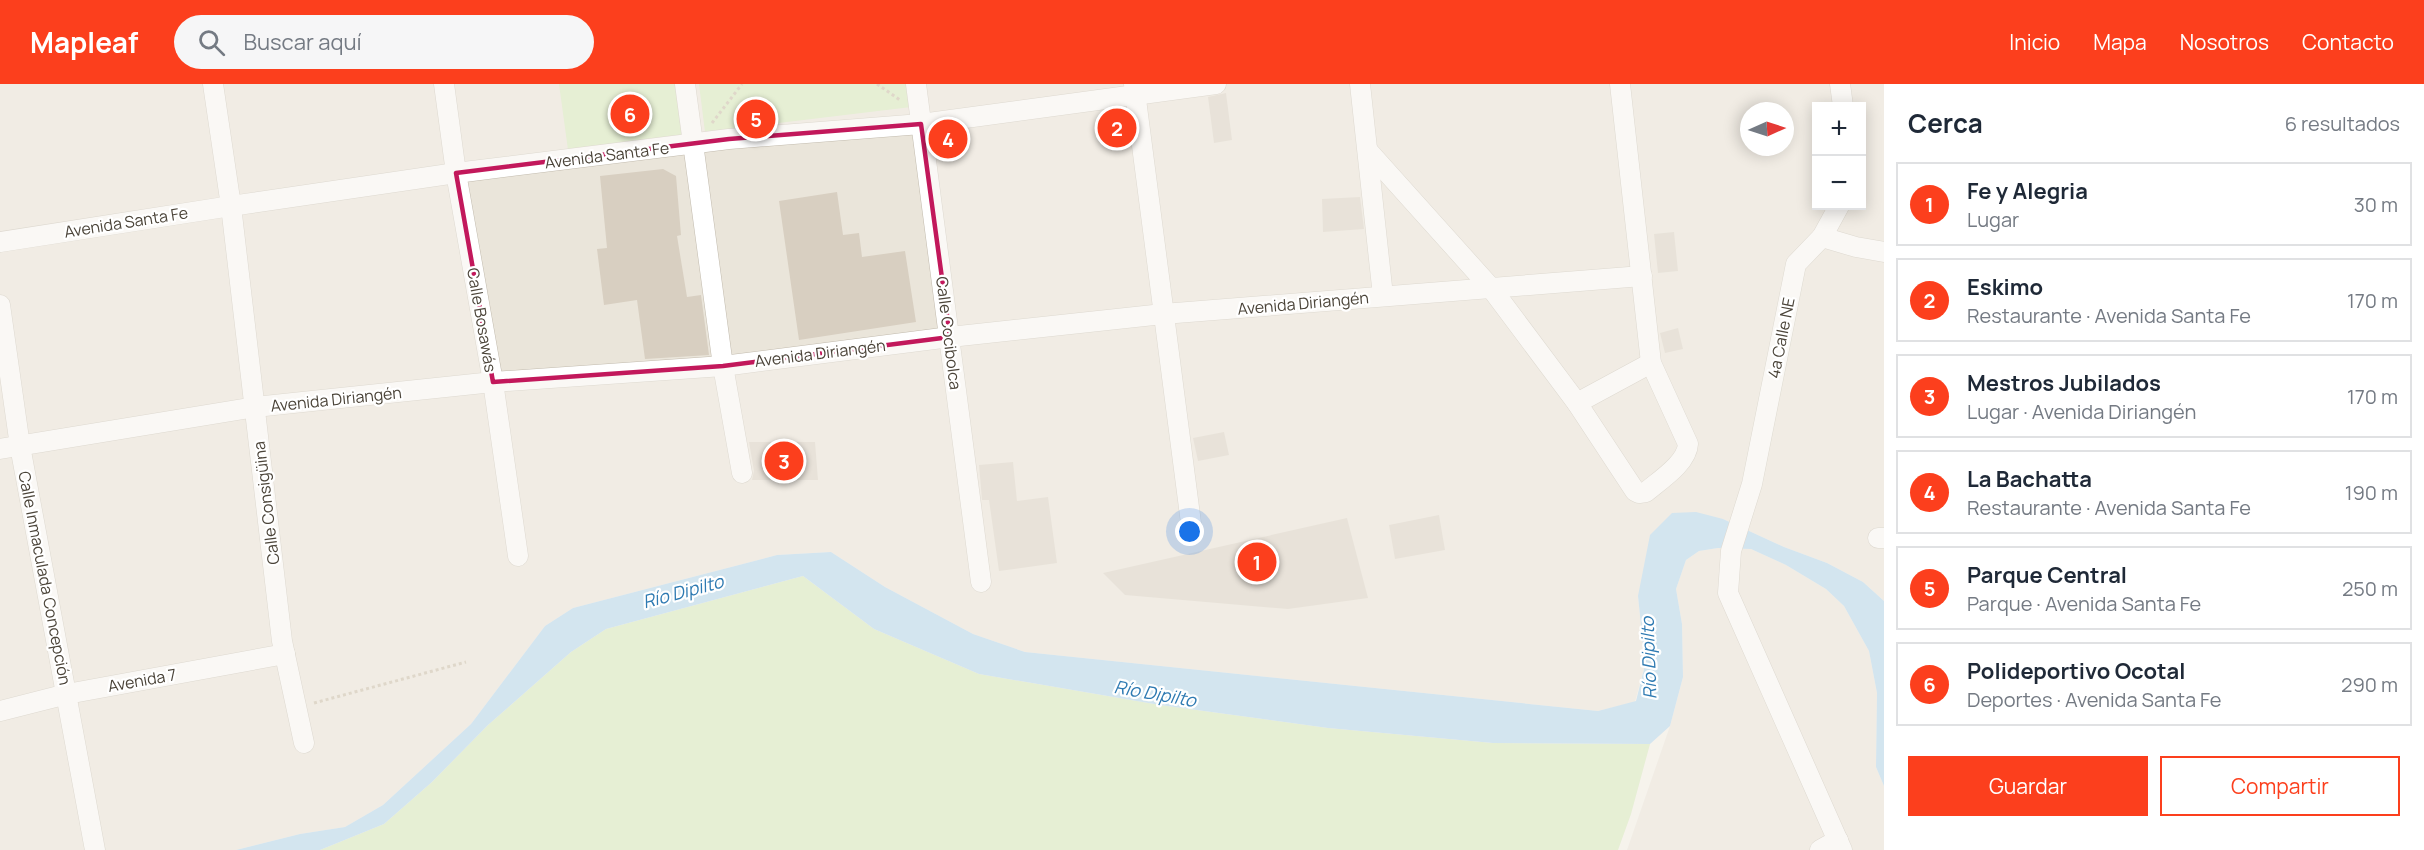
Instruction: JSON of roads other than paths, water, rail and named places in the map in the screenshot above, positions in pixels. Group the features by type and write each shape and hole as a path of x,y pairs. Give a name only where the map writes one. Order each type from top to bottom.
{"street":[{"name":"Calle Consigüina","path":"213,84 231,206 285,654 304,743"},
{"name":"Calle Bosawás","path":"444,84 456,173 493,382 518,555"},
{"path":"685,84 723,366 742,473"},
{"name":"Calle Cocibolca","path":"916,84 981,582"},
{"name":"Avenida Santa Fe","path":"0,242 456,173 694,144 921,124 1135,89 1216,84"},
{"path":"1360,84 1383,296"},
{"path":"1368,151 1491,288 1577,403 1635,491 1646,492 1682,459 1688,452 1688,444 1651,363 1620,84"},
{"path":"1840,84 1842,102"},
{"path":"1135,89 1191,523"},
{"name":"4a Calle NE","path":"1837,210 1822,237 1796,264 1752,483 1731,551 1728,593 1840,845"},
{"path":"1822,237 1884,252"},
{"name":"Avenida Diriangén","path":"0,449 255,407 493,382 723,366 950,337 1163,314 1642,276"},
{"name":"Calle Inmaculada Concepción","path":"0,305 20,446 95,850"},
{"path":"1577,403 1651,363"},
{"name":"Avenida 7","path":"0,711 67,694 285,654"},
{"path":"1820,850 1840,845"}],"water":[{"name":"Río Dipilto","path":"1696,512 1723,519 1784,547 1827,563 1863,582 1884,601 1884,786 1876,767 1877,693 1869,651 1844,606 1826,589 1786,565 1751,549 1718,548 1699,551 1686,560 1676,589 1682,624 1683,677 1670,726 1650,744 1493,743 1328,728 1160,705 979,674 874,629 803,576 606,629 571,652 488,725 432,782 384,824 320,850 236,850 300,834 345,827 383,805 471,724 545,626 573,608 777,555 831,552 885,587 973,634 1025,652 1598,711 1636,701 1645,665 1638,596 1650,535 1672,513"}],"place":[{"name":"Polideportivo Ocotal","path":"630,114"},
{"name":"Parque Central","path":"756,119"},
{"name":"Eskimo","path":"1117,128"},
{"name":"La Bachatta","path":"948,139"},
{"name":"Mestros Jubilados","path":"784,461"},
{"name":"Fe y Alegria","path":"1257,562"}]}
